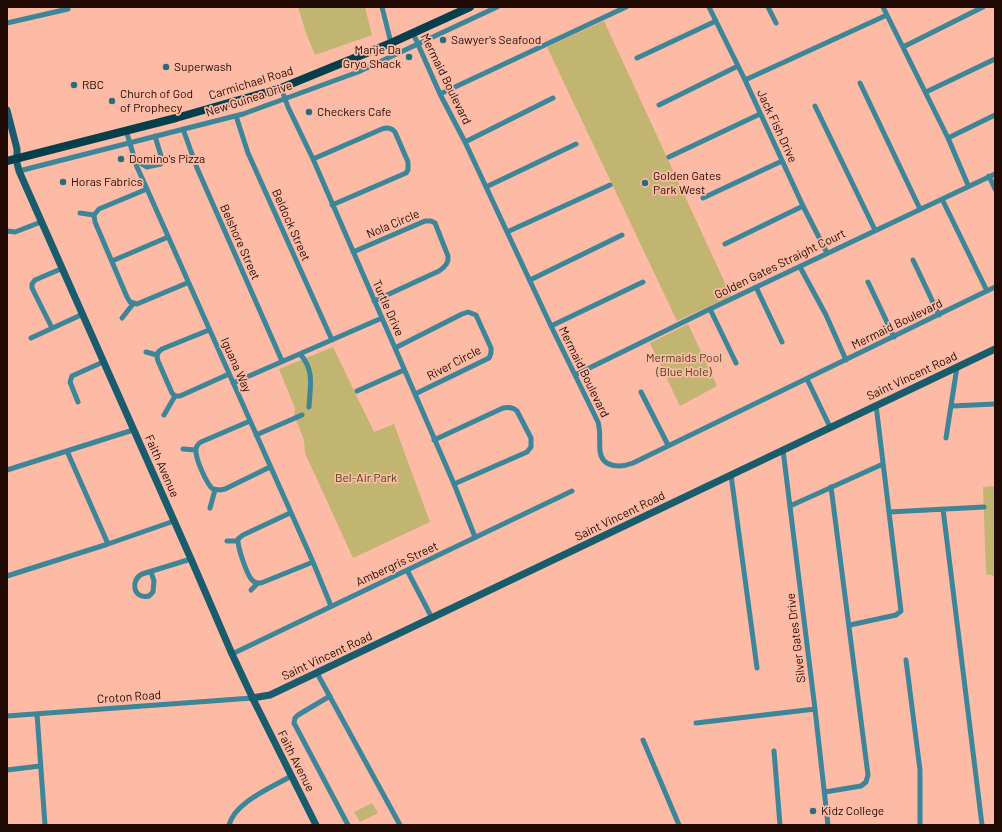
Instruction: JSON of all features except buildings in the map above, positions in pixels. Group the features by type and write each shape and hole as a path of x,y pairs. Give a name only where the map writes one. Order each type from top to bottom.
{"main road":[{"name":"Carmichael Road","path":"7,160 176,118 281,88 391,43 470,7"}],"street":[{"path":"382,7 391,43"},
{"name":"New Guinea Drive","path":"19,171 236,116 358,72 497,7"},
{"path":"440,94 626,7"},
{"name":"Jack Fish Drive","path":"710,7 803,206 827,253"},
{"path":"768,7 776,23"},
{"path":"883,7 948,138 968,186"},
{"path":"903,47 983,7"},
{"path":"7,23 68,9"},
{"path":"745,80 887,15"},
{"path":"637,58 716,21"},
{"name":"Mermaid Boulevard","path":"413,33 440,94 465,142 551,326 598,422 600,430 600,451 606,462 617,466 629,464 995,287"},
{"path":"926,92 995,59"},
{"path":"659,105 738,66"},
{"path":"860,83 920,209"},
{"name":"Turtle Drive","path":"281,88 454,484 475,537"},
{"path":"465,142 553,98"},
{"path":"815,106 875,230"},
{"name":"Faith Avenue","path":"7,110 17,149 19,171 232,654 252,698 316,825"},
{"path":"669,157 760,114"},
{"path":"948,138 995,115"},
{"name":"Beldock Street","path":"236,116 248,153 332,340"},
{"path":"313,159 385,128 392,129 395,132 408,162 408,170 406,173 332,205"},
{"name":"Belshore Street","path":"183,129 197,168 282,361"},
{"name":"Iguana Way","path":"126,130 135,160 187,283 313,562 331,606"},
{"path":"135,160 147,167 161,164 161,156 155,136"},
{"path":"486,187 576,144"},
{"path":"703,198 782,161"},
{"name":"Golden Gates Straight Court","path":"575,375 875,230 995,174"},
{"path":"989,176 995,189"},
{"path":"507,232 610,185"},
{"path":"133,304 127,297 95,222 94,215 99,209 147,189"},
{"path":"942,199 987,291"},
{"path":"725,244 803,206"},
{"path":"80,213 94,215"},
{"name":"Nola Circle","path":"353,252 425,221 432,221 436,224 448,256 446,266 439,271 374,300"},
{"path":"7,231 15,232 42,222"},
{"path":"530,280 622,236"},
{"path":"112,260 168,237"},
{"path":"913,260 939,315"},
{"path":"800,267 826,315 846,360"},
{"path":"52,328 32,288 32,284 35,280 63,268"},
{"path":"551,326 643,282"},
{"path":"868,282 894,337"},
{"path":"122,318 133,304 137,304 187,283"},
{"path":"756,287 782,342"},
{"path":"710,309 736,363"},
{"name":"River Circle","path":"395,348 462,314 471,313 477,317 491,348 489,358 415,394"},
{"path":"31,338 83,314"},
{"path":"233,383 382,318"},
{"path":"175,396 172,393 158,361 157,355 162,349 209,330"},
{"name":"Saint Vincent Road","path":"252,698 270,695 317,673 995,349"},
{"path":"146,352 157,355"},
{"path":"300,354 309,366 311,375 309,407"},
{"path":"78,402 70,382 72,376 103,362"},
{"path":"946,438 957,367"},
{"path":"357,391 404,370"},
{"path":"175,396 180,396 229,374"},
{"path":"807,379 830,427"},
{"path":"641,392 668,445"},
{"path":"164,415 175,396"},
{"path":"952,406 995,404"},
{"path":"850,625 896,615 900,612 876,405"},
{"path":"434,440 503,408 509,407 516,410 531,438 531,447 527,452 454,484"},
{"path":"256,435 302,415"},
{"path":"250,421 197,445 196,455 208,484 211,488 216,490 225,489 270,467"},
{"path":"7,470 133,430"},
{"path":"183,449 196,450"},
{"name":"Silver Gates Drive","path":"783,450 828,825"},
{"path":"67,451 108,544"},
{"path":"790,506 883,464"},
{"path":"731,475 757,668"},
{"path":"825,792 861,786 868,778 850,625 831,487"},
{"path":"210,508 216,490"},
{"name":"Ambergris Street","path":"232,654 572,492"},
{"path":"889,512 984,507"},
{"path":"943,509 982,825"},
{"path":"290,513 241,536 238,541 238,548 250,577 253,581 258,583 265,582 313,562"},
{"path":"7,576 108,544 174,521"},
{"path":"227,541 238,541"},
{"path":"151,572 154,581 153,592 149,596 139,596 136,591 136,580 140,575 191,559"},
{"path":"407,570 432,618"},
{"path":"251,590 258,583"},
{"path":"906,660 920,770 920,825"},
{"path":"317,673 400,825"},
{"path":"330,696 298,715 295,718 294,723 348,825"},
{"name":"Croton Road","path":"7,716 252,698"},
{"path":"696,723 815,709"},
{"path":"37,714 45,825"},
{"path":"643,740 679,825"},
{"path":"774,751 780,825"},
{"path":"7,770 40,766"},
{"path":"229,825 233,815 244,803 291,776"}],"green space":[{"path":"298,7 365,7 372,35 315,55"},
{"name":"Golden Gates Park West","path":"604,21 731,296 677,321 547,47"},
{"name":"Mermaids Pool (Blue Hole)","path":"688,324 717,386 680,406 650,343"},
{"name":"Bel-Air Park","path":"333,347 374,432 394,424 430,522 353,558 305,453 304,440 294,415 295,408 279,369"},
{"path":"995,486 995,576 986,574 983,487"},
{"path":"372,803 378,813 360,822 354,812"}],"place":[{"name":"Sawyer's Seafood","path":"443,40"},
{"name":"Manje Da Gryo Shack","path":"409,57"},
{"name":"Superwash","path":"166,67"},
{"name":"RBC","path":"74,85"},
{"name":"Church of God of Prophecy","path":"112,101"},
{"name":"Checkers Cafe","path":"309,112"},
{"name":"Domino's Pizza","path":"121,159"},
{"name":"Horas Fabrics","path":"63,182"},
{"name":"Golden Gates Park West","path":"645,183"},
{"name":"Kidz College","path":"813,811"}]}
